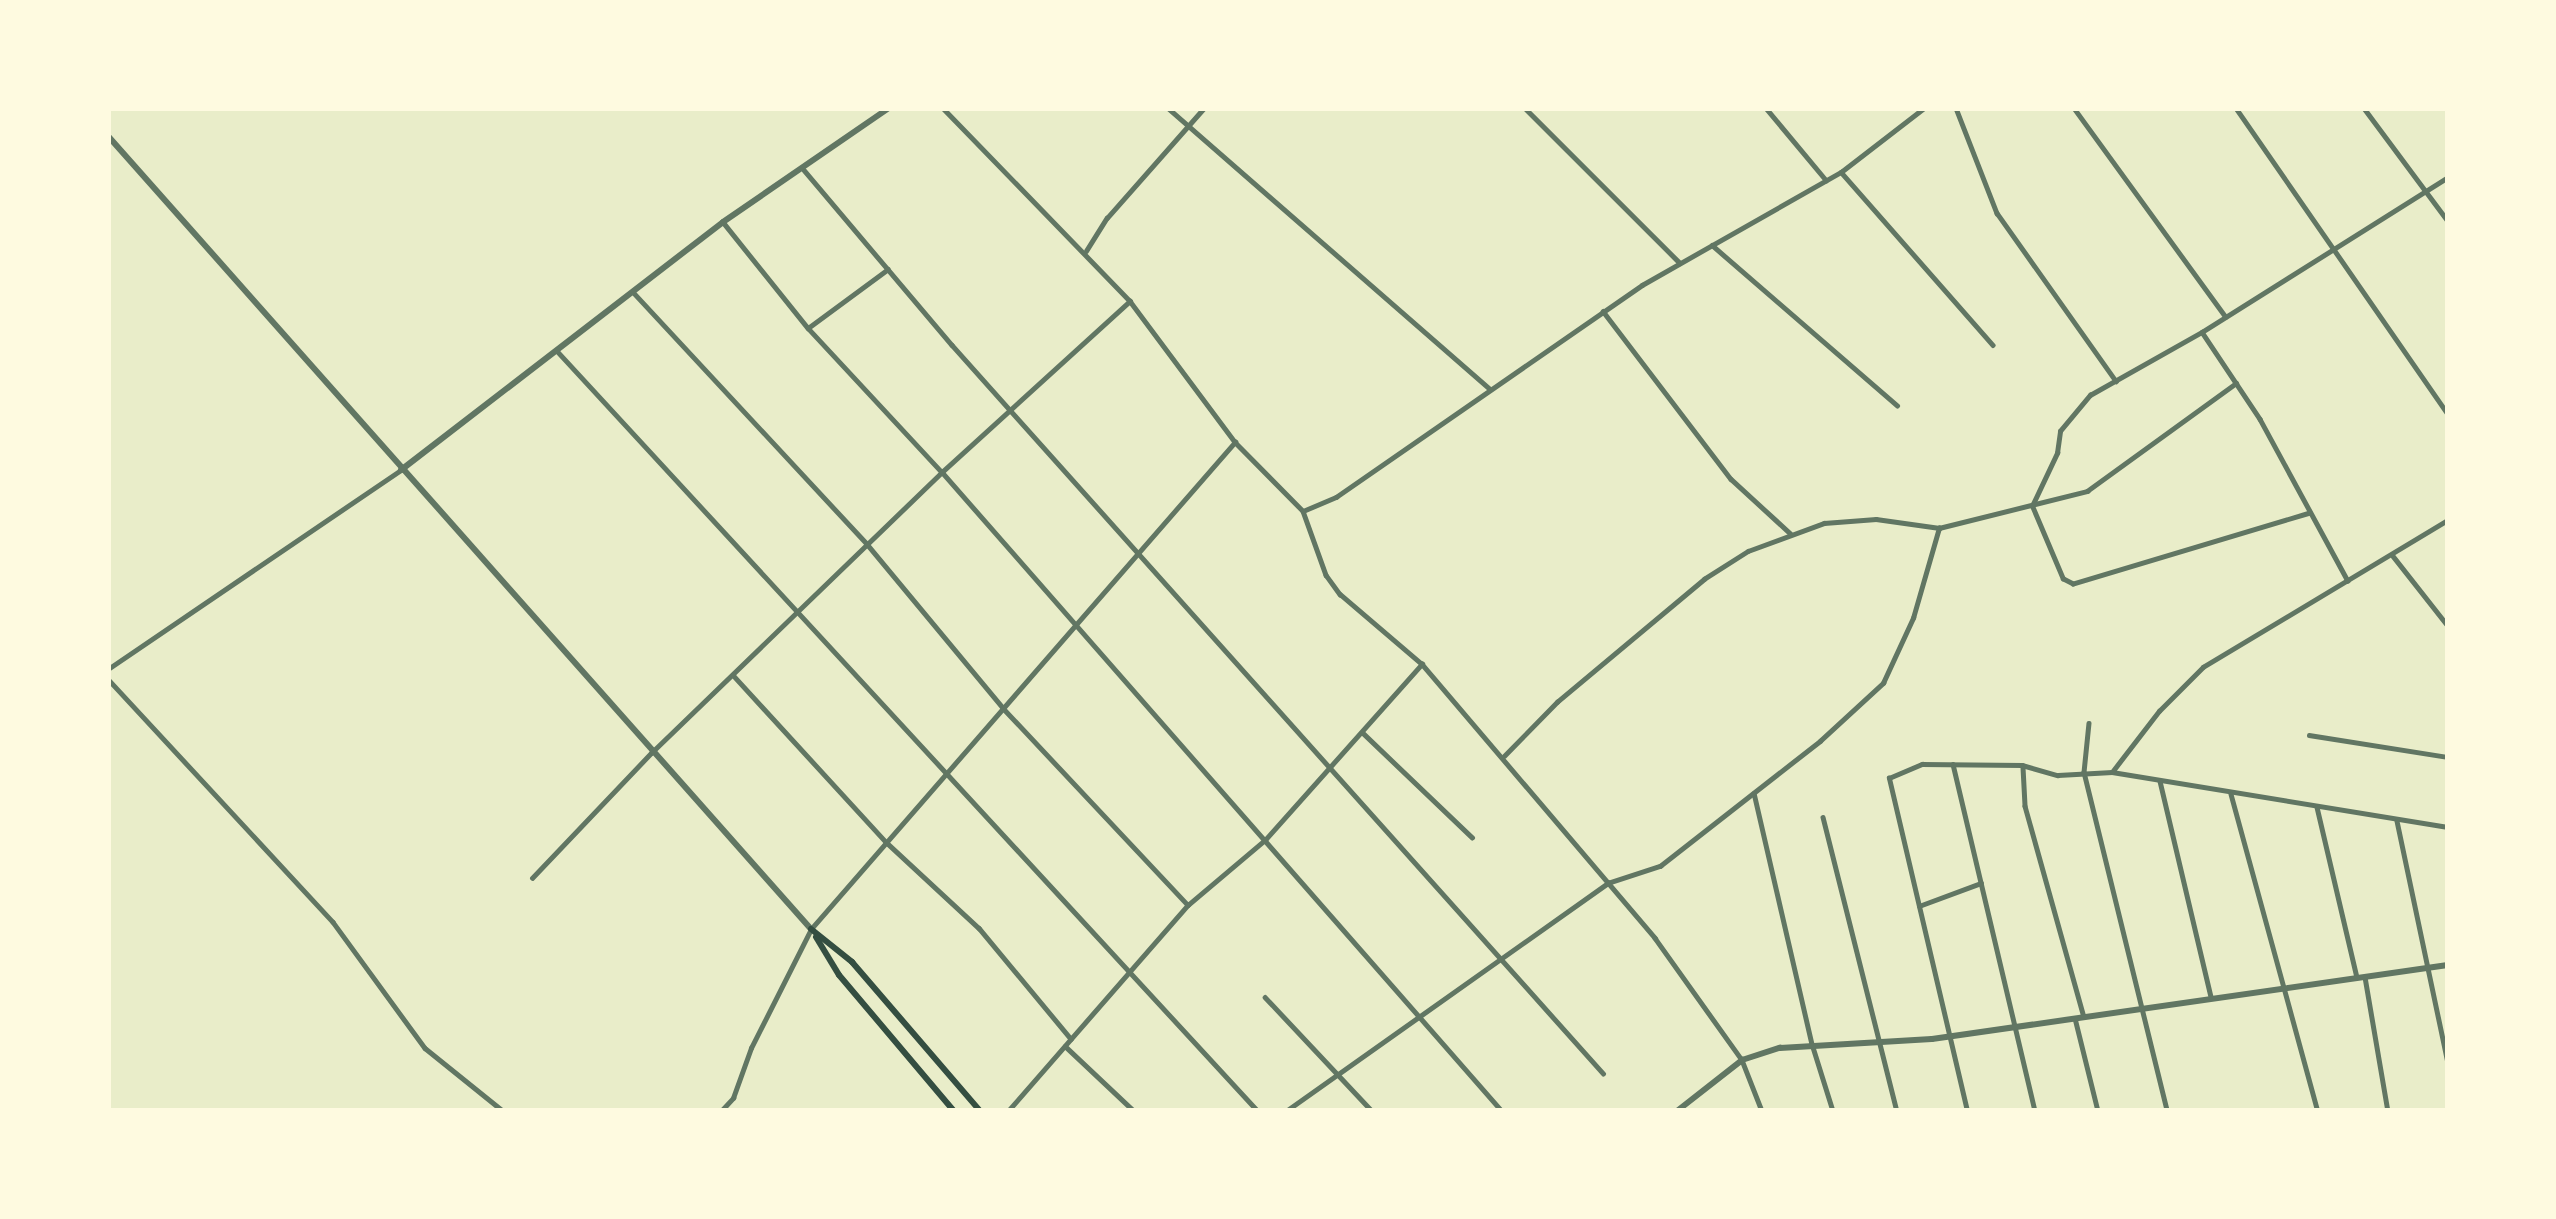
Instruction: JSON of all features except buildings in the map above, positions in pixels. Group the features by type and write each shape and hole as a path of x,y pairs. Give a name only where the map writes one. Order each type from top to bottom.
{"main road":[{"path":"811,929 839,976 954,1111"},
{"path":"811,929 852,962 980,1111"}],"street":[{"path":"108,669 401,470 723,222 889,108"},
{"path":"943,108 1086,250 1235,442 1303,511 1325,575 1422,664 1504,756 1742,1060 1762,1111"},
{"path":"1168,108 1490,388"},
{"path":"1086,250 1106,218 1204,108"},
{"path":"1525,108 1680,263"},
{"path":"1766,108 1826,180"},
{"path":"1303,511 1336,497 1603,311 1841,172 1924,108"},
{"path":"1956,108 1997,214 2116,381"},
{"path":"2074,108 2226,317"},
{"path":"2236,108 2331,252 2448,414"},
{"path":"2364,108 2448,221"},
{"path":"108,136 811,929"},
{"path":"802,167 1496,960 1603,1073"},
{"path":"1841,172 1993,345"},
{"path":"2310,513 2073,584 2063,579 2032,506 2057,452 2060,431 2090,395 2203,332 2448,177"},
{"path":"723,222 808,328 942,472 1502,1111"},
{"path":"1712,245 1897,405"},
{"path":"808,328 888,269"},
{"path":"633,292 867,544 1004,708 1188,905"},
{"path":"532,878 651,753 867,544 1130,301"},
{"path":"1603,311 1731,479 1790,533"},
{"path":"2203,332 2348,582"},
{"path":"557,351 1258,1111"},
{"path":"1504,756 1557,703 1648,631 1704,579 1790,533 1824,523 1876,519 1939,528 2087,491 2236,383"},
{"path":"721,1111 733,1098 751,1048 811,929 1235,442"},
{"path":"2112,772 2159,711 2203,667 2448,520"},
{"path":"1286,1111 1608,884 1660,866 1883,683 1913,618 1939,528"},
{"path":"2392,556 2448,626"},
{"path":"1008,1111 1188,905 1265,840 1422,664"},
{"path":"733,675 886,842 979,928 1071,1039"},
{"path":"108,679 334,922 425,1048 503,1111"},
{"path":"2089,723 2084,772 2167,1111"},
{"path":"1361,732 1472,837"},
{"path":"2308,735 2448,757"},
{"path":"1967,1111 1889,778 1922,764 2023,765 2058,775 2112,772 2448,827"},
{"path":"1953,764 2035,1111"},
{"path":"2023,765 2025,806 2084,1017"},
{"path":"2160,781 2212,998"},
{"path":"1754,793 1812,1044 1833,1111"},
{"path":"2231,794 2318,1111"},
{"path":"2317,807 2389,1111"},
{"path":"1823,817 1898,1111"},
{"path":"2396,819 2432,968 2448,1062"},
{"path":"1918,906 1981,883"},
{"path":"1677,1111 1742,1060 1812,1044 1949,1037 2448,965"},
{"path":"1265,997 1334,1076 1372,1111"},
{"path":"2074,1018 2098,1111"},
{"path":"1065,1046 1134,1111"}]}
